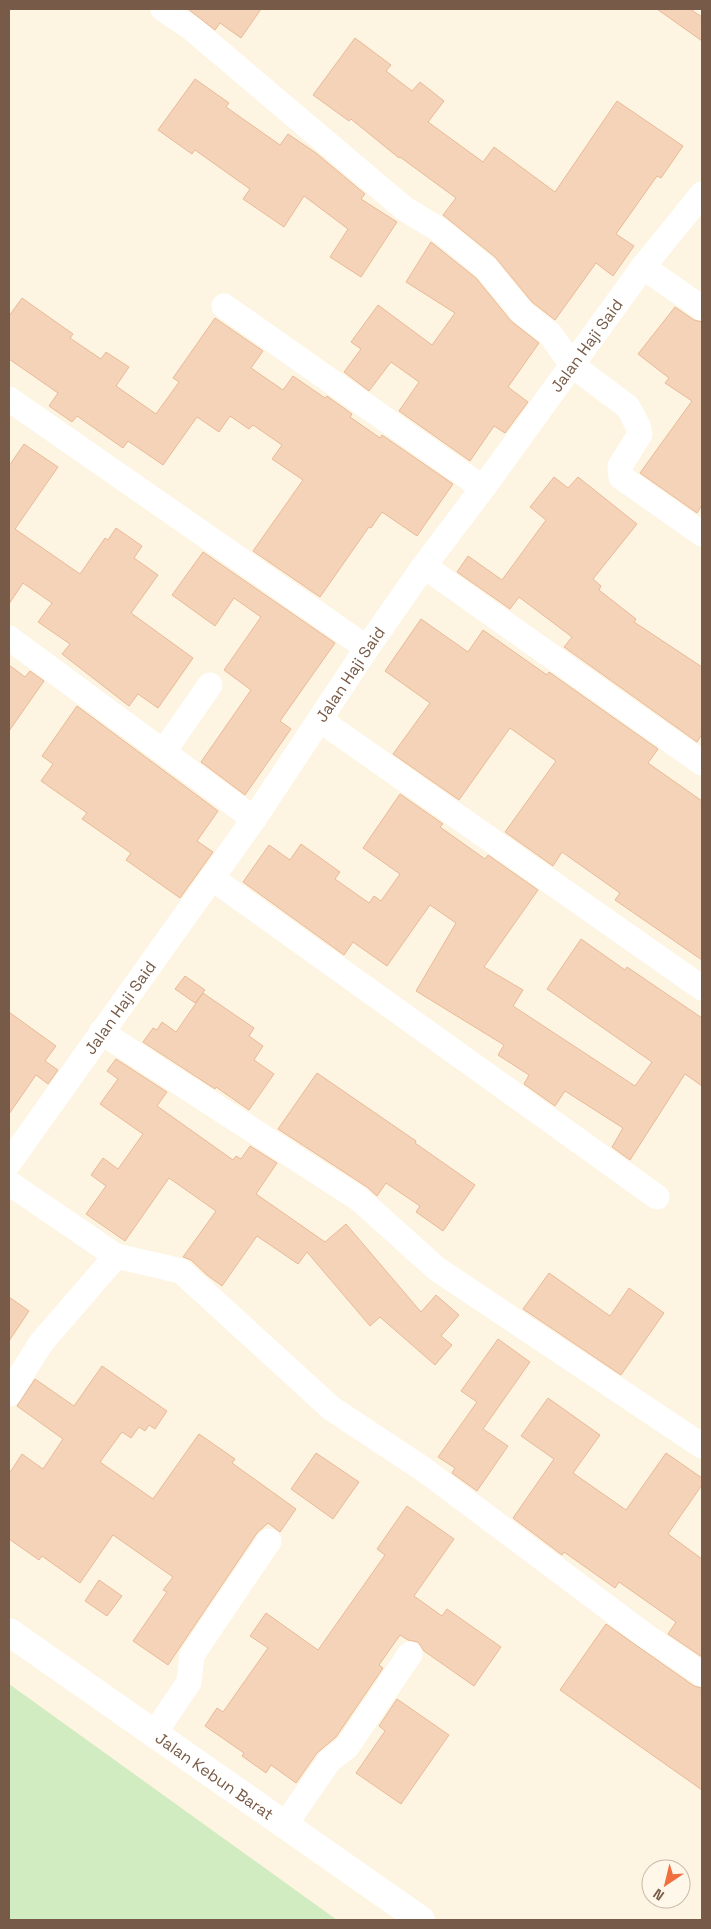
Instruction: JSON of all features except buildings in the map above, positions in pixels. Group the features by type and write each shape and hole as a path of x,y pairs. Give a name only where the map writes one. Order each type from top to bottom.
{"main road":[{"name":"Jalan Kebun Barat","path":"9,1632 421,1920"}],"street":[{"path":"163,9 191,28 405,209 438,229 486,268 522,312 551,335 572,365 628,407 640,434 620,466 621,477 702,534"},
{"name":"Jalan Haji Said","path":"9,1163 18,1131 101,1032 254,819 367,648 424,566 483,488 643,267 702,194"},
{"path":"643,267 702,308"},
{"path":"224,306 483,488"},
{"path":"9,399 367,648"},
{"path":"424,566 702,763"},
{"path":"9,638 254,819"},
{"path":"164,751 210,685"},
{"path":"320,720 702,988"},
{"path":"212,878 657,1197"},
{"path":"101,1032 359,1199 437,1269 702,1446"},
{"path":"9,1183 116,1256 181,1271 330,1408 423,1468 646,1636 702,1674"},
{"path":"9,1394 41,1343 116,1256"},
{"path":"154,1734 189,1682 192,1655 269,1541"},
{"path":"285,1826 329,1761 347,1747 410,1654"}],"green space":[{"path":"9,1684 337,1920 9,1920"}]}
